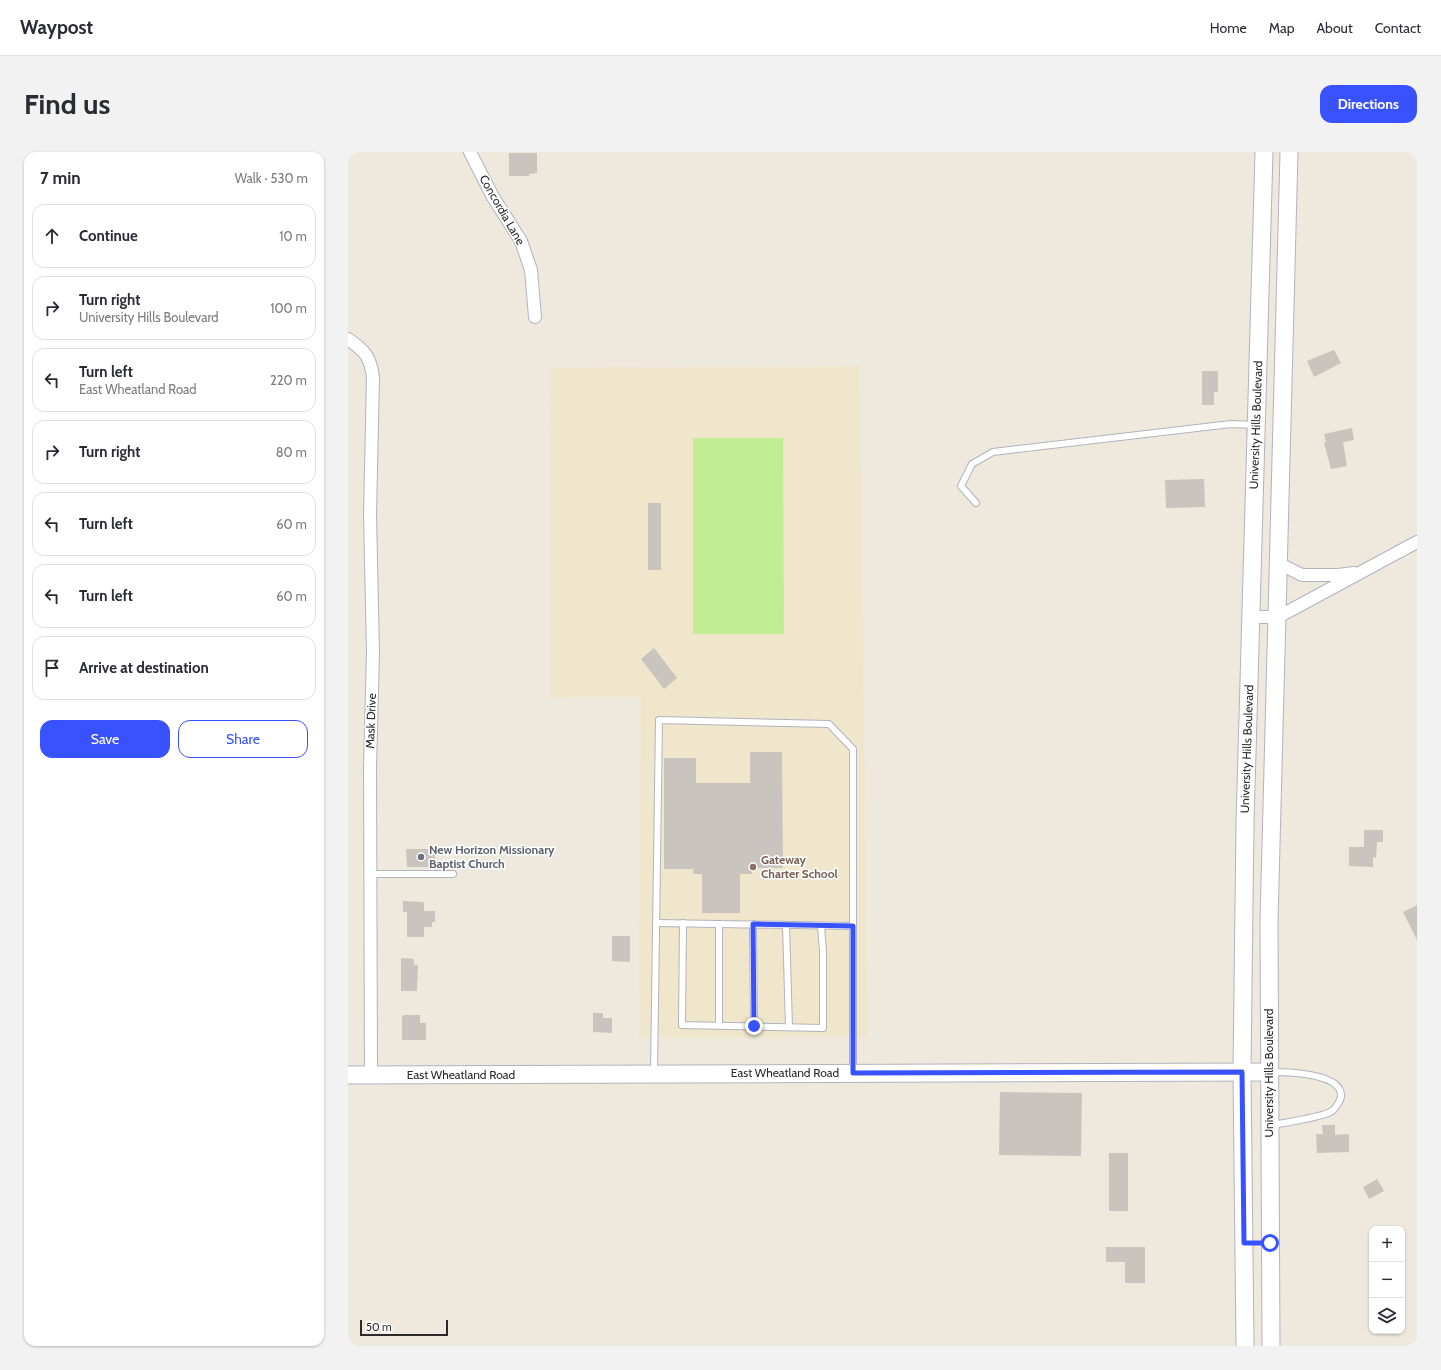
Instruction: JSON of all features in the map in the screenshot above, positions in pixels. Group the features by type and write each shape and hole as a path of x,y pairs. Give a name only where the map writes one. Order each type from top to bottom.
{"main road":[{"name":"University Hills Boulevard","path":"1245,1346 1242,1072 1245,823 1255,425 1259,342 1264,152"},
{"name":"University Hills Boulevard","path":"1271,1346 1269,922 1289,152"},
{"path":"1255,425 1281,425"},
{"name":"East Wheatland Road","path":"348,1075 1269,1072"},
{"path":"1244,1203 1270,1203"},
{"path":"1244,1243 1270,1243"}],"street":[{"name":"Concordia Lane","path":"470,152 493,197 522,242 531,270 535,317"},
{"name":"Mask Drive","path":"348,339 368,355 372,368 374,406 370,515 373,652 370,768 372,1075"},
{"path":"1251,617 1278,617 1417,542"},
{"path":"1278,563 1302,575 1338,576 1363,572"}],"lane":[{"path":"976,503 961,486 972,464 993,452 1231,424 1255,425"},
{"path":"654,1073 658,720 829,724 853,749 853,1073"},
{"path":"370,874 453,874"},
{"path":"656,923 853,926"},
{"path":"683,923 682,1025 719,1026 824,1028 824,952 821,926"},
{"path":"719,924 719,1026"},
{"path":"753,924 754,1026"},
{"path":"786,925 789,1027"},
{"path":"1269,1072 1286,1072 1318,1077 1334,1082 1340,1088 1341,1093 1341,1098 1332,1111 1304,1119 1270,1125"}],"shaded area":[{"name":"Gateway Charter School","path":"859,366 868,1037 639,1038 641,697 550,698 549,368"}],"green space":[{"path":"693,438 783,438 784,634 693,634"}],"building":[{"path":"509,153 537,153 537,173 529,174 529,176 509,176"},
{"path":"1334,350 1341,363 1314,377 1307,361"},
{"path":"1202,371 1218,371 1218,392 1214,392 1214,405 1202,405"},
{"path":"1352,428 1354,440 1343,442 1347,466 1331,469 1324,443 1326,442 1324,434"},
{"path":"1204,479 1205,507 1166,508 1165,480"},
{"path":"648,503 661,503 661,570 648,570"},
{"path":"654,648 677,678 664,689 641,659"},
{"path":"750,752 782,752 783,868 752,868 752,874 740,874 740,913 702,913 702,874 693,874 693,869 664,869 664,758 696,758 696,783 750,783"},
{"path":"1364,830 1383,830 1383,842 1377,842 1376,858 1373,857 1373,867 1349,866 1349,847 1364,847"},
{"name":"New Horizon Missionary Baptist Church","path":"406,849 435,849 435,867 407,867"},
{"path":"403,901 424,902 424,911 435,911 435,922 432,922 432,927 424,927 424,937 407,937 407,912 403,912"},
{"path":"1417,905 1417,940 1403,912"},
{"path":"612,936 630,936 630,962 612,961"},
{"path":"401,958 414,959 414,965 418,965 417,991 401,991"},
{"path":"593,1013 603,1013 603,1018 612,1018 612,1033 593,1032"},
{"path":"420,1015 420,1023 426,1023 426,1040 402,1040 402,1016"},
{"path":"1000,1092 1082,1093 1081,1156 999,1155"},
{"path":"1322,1125 1335,1125 1335,1135 1349,1134 1349,1152 1317,1153 1316,1134 1323,1134"},
{"path":"1109,1153 1128,1153 1128,1211 1109,1211"},
{"path":"1377,1179 1384,1191 1369,1199 1363,1187"},
{"path":"1106,1247 1145,1247 1145,1283 1125,1283 1125,1262 1106,1262"}],"place":[{"name":"New Horizon Missionary Baptist Church","path":"421,857"},
{"name":"Gateway Charter School","path":"753,867"}],"route":[{"path":"754,1026 753,924 853,926 853,1073 1242,1072 1244,1243 1270,1243"}]}
